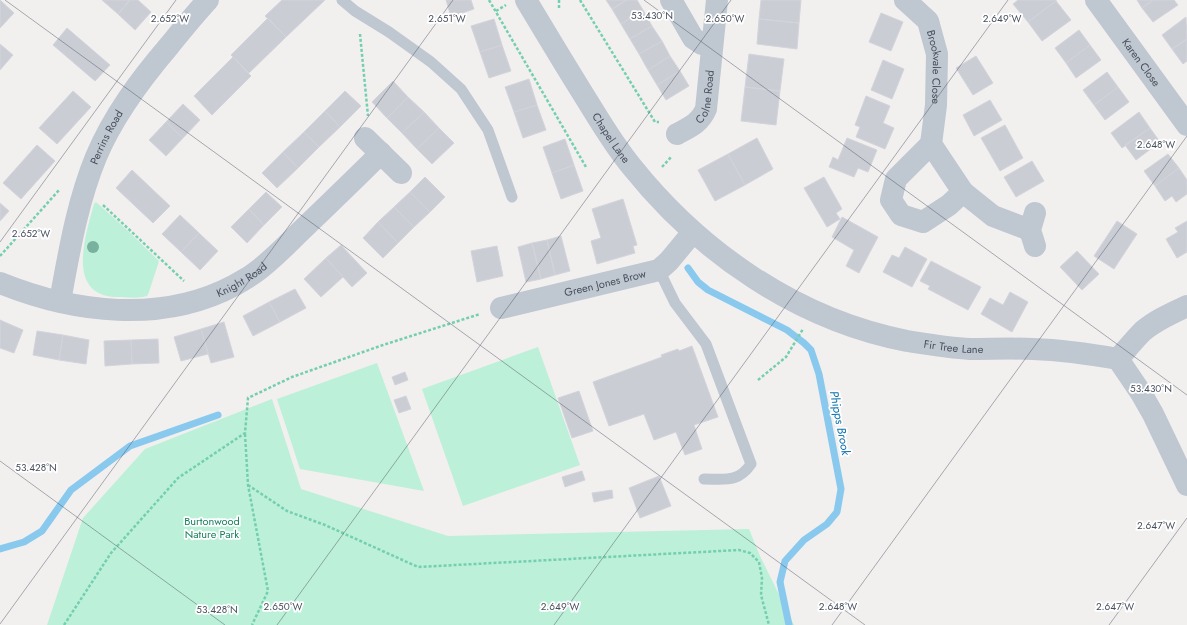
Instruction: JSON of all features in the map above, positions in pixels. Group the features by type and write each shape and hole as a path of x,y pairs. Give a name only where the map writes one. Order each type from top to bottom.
{"street":[{"name":"Chapel Lane","path":"526,0 617,147 668,208 693,232 721,255"},
{"path":"671,0 693,38 702,44 712,46"},
{"name":"Colne Road","path":"676,133 698,123 703,117 706,109 717,0"},
{"name":"Brookvale Close","path":"905,0 928,21 937,54 936,105 931,144"},
{"name":"Karen Close","path":"1096,0 1187,125"},
{"name":"Perrins Road","path":"60,301 75,226 85,188 102,142 127,99 198,4"},
{"path":"365,138 401,173"},
{"path":"963,192 949,205 923,222 901,215 891,200 896,179 931,144 963,192 993,216 1033,230"},
{"name":"Knight Road","path":"0,282 26,293 60,301 92,308 127,311 150,310 203,299 223,291 253,275 278,254 381,153"},
{"name":"Green Jones Brow","path":"501,308 659,270 669,261 693,232"},
{"name":"Fir Tree Lane","path":"721,255 754,279 795,301 834,319 875,333 908,341 968,348 1055,350 1086,353 1118,359"},
{"path":"1187,306 1164,317 1148,328 1118,359 1141,392 1187,485"}],"lane":[{"path":"342,0 358,13 389,32 431,62 461,89 488,130 512,197"},
{"path":"659,270 675,303 706,344 751,464 745,473 731,479 704,479"}],"path":[{"path":"489,0 586,167"},
{"path":"586,0 581,1 655,122 676,133 660,169"},
{"path":"358,13 369,128 365,138"},
{"path":"0,256 72,176 203,299"},
{"path":"252,625 268,591 248,485 245,433 248,398 299,374 383,345 501,308"},
{"path":"758,380 786,357 804,326"},
{"path":"64,625 111,553 178,478 245,433"},
{"path":"248,485 286,511 325,525 418,567 739,550 750,553 758,562 762,578 761,595 769,625"}],"green space":[{"path":"96,202 159,261 147,296 135,298 116,297 100,294 90,286 85,275 83,261 84,246 94,204"},
{"path":"538,347 580,465 463,506 422,389"},
{"path":"377,363 424,491 300,469 277,399"},
{"name":"Burtonwood Nature Park","path":"272,399 301,489 448,536 749,529 760,556 794,625 47,625 83,518 145,449"}],"building":[{"path":"0,0 14,13 0,28"},
{"path":"102,0 130,0 118,14"},
{"path":"130,0 138,0 151,12 135,30 118,14"},
{"path":"282,0 325,0 286,37 265,16"},
{"path":"446,0 471,0 474,9 451,17"},
{"path":"606,0 627,0 612,9"},
{"path":"627,0 637,0 643,10 621,24 612,9"},
{"path":"761,0 801,0 799,23 759,19"},
{"path":"1018,0 1056,1 1028,22 1013,4"},
{"path":"1137,0 1153,0 1142,8"},
{"path":"1153,0 1174,0 1178,5 1153,22 1142,8"},
{"path":"1056,1 1071,20 1042,41 1028,22"},
{"path":"643,10 652,26 630,39 621,24"},
{"path":"881,13 903,22 891,51 869,42"},
{"path":"1186,17 1187,39 1172,49 1162,35"},
{"path":"268,18 286,37 249,73 231,55"},
{"path":"494,19 502,45 480,52 471,26"},
{"path":"759,19 799,23 797,49 757,44"},
{"path":"652,26 662,41 639,54 630,39"},
{"path":"67,28 110,65 95,81 53,45"},
{"path":"1079,30 1090,45 1066,63 1055,48"},
{"path":"1187,39 1187,61 1183,64 1172,49"},
{"path":"662,41 670,56 648,70 639,54"},
{"path":"0,44 13,55 0,70"},
{"path":"502,45 511,71 489,78 480,52"},
{"path":"1090,45 1101,60 1076,78 1066,63"},
{"path":"749,54 784,59 780,91 745,87"},
{"path":"670,56 680,71 657,85 648,70"},
{"path":"976,56 993,83 973,95 956,68"},
{"path":"233,57 251,76 212,115 194,96"},
{"path":"883,60 904,69 892,99 871,90"},
{"path":"680,71 689,86 666,100 657,85"},
{"path":"1107,72 1118,87 1094,105 1083,90"},
{"path":"529,79 537,105 514,112 505,87"},
{"path":"393,81 408,97 387,118 372,102"},
{"path":"745,87 780,91 776,125 741,121"},
{"path":"1118,87 1129,102 1105,120 1094,105"},
{"path":"73,91 91,107 57,144 39,128"},
{"path":"345,91 361,106 340,127 325,111"},
{"path":"866,96 890,106 883,123 894,128 885,149 856,137 860,127 855,125"},
{"path":"408,97 424,112 402,133 387,118"},
{"path":"990,100 1002,120 974,136 963,115"},
{"path":"183,104 200,120 183,138 166,122"},
{"path":"537,105 546,130 523,138 514,112"},
{"path":"325,111 340,127 319,147 304,132"},
{"path":"424,112 439,128 417,149 402,133"},
{"path":"1139,112 1150,128 1122,148 1111,133"},
{"path":"166,122 183,138 166,156 149,140"},
{"path":"1005,125 1023,158 1000,171 981,138"},
{"path":"439,128 454,143 432,164 417,149"},
{"path":"1150,128 1160,142 1136,160 1125,145"},
{"path":"304,132 319,147 298,168 283,152"},
{"path":"757,138 773,169 745,185 728,154"},
{"path":"847,138 877,150 868,172 858,168 854,177 829,167 833,157 838,160"},
{"path":"565,139 574,165 552,173 543,147"},
{"path":"37,145 55,161 21,199 3,183"},
{"path":"283,152 298,168 277,188 262,173"},
{"path":"728,154 745,185 715,201 698,170"},
{"path":"1168,154 1179,168 1155,186 1144,171"},
{"path":"1032,161 1044,181 1016,197 1004,177"},
{"path":"574,165 583,191 561,199 552,173"},
{"path":"1179,168 1187,180 1187,194 1176,202 1172,196 1165,201 1155,186"},
{"path":"132,170 170,206 153,223 116,188"},
{"path":"425,177 445,197 430,212 410,192"},
{"path":"824,177 842,209 836,213 840,219 827,227 804,188"},
{"path":"266,192 282,207 264,225 249,209"},
{"path":"410,192 430,212 414,227 394,207"},
{"path":"623,199 637,245 633,246 635,253 597,264 591,241 601,238 592,209"},
{"path":"0,203 9,211 0,221"},
{"path":"394,207 414,227 398,243 378,222"},
{"path":"249,209 264,225 247,243 231,227"},
{"path":"180,215 199,233 181,252 162,234"},
{"path":"842,217 878,237 859,273 846,266 854,250 832,237"},
{"path":"1117,221 1137,234 1114,269 1094,256"},
{"path":"1187,221 1187,252 1177,258 1166,239 1178,232 1175,228"},
{"path":"378,222 398,243 383,258 363,238"},
{"path":"199,233 218,251 200,270 181,252"},
{"path":"561,236 570,271 555,275 547,240"},
{"path":"547,240 555,275 541,279 532,243"},
{"path":"532,243 541,279 526,282 518,247"},
{"path":"341,245 367,273 352,287 326,258"},
{"path":"497,246 503,276 477,282 471,251"},
{"path":"905,247 927,259 912,287 883,272 892,255 899,258"},
{"path":"1077,251 1099,274 1082,290 1060,267"},
{"path":"326,258 343,277 321,297 304,279"},
{"path":"931,261 981,287 968,310 928,289 930,286 920,281"},
{"path":"295,289 306,308 280,322 269,302"},
{"path":"1010,292 1028,302 1012,332 981,314 990,298 1003,305"},
{"path":"269,302 280,322 253,336 243,316"},
{"path":"0,320 23,330 14,353 0,348"},
{"path":"224,322 234,357 211,363 201,329"},
{"path":"201,329 208,354 181,361 174,337"},
{"path":"37,331 63,335 59,360 33,355"},
{"path":"63,335 89,340 86,364 59,360"},
{"path":"158,339 159,363 132,364 131,340"},
{"path":"131,340 132,364 105,366 104,341"},
{"path":"692,346 718,417 694,425 702,449 685,455 676,432 654,440 644,414 609,426 593,382 662,357 661,355"},
{"path":"405,372 408,380 395,385 392,377"},
{"path":"579,391 593,431 572,438 558,398"},
{"path":"406,396 411,409 399,413 394,400"},
{"path":"582,471 585,480 565,487 562,477"},
{"path":"659,476 671,506 640,518 629,488"},
{"path":"612,490 613,498 594,502 592,493"}],"waterway":[{"name":"Phipps Brook","path":"688,268 698,282 708,290 787,330 804,343 811,350 819,374 841,489 837,512 827,524 804,540 785,561 780,582 789,625"},
{"path":"0,549 24,542 42,531 71,490 130,446 218,415"}]}
